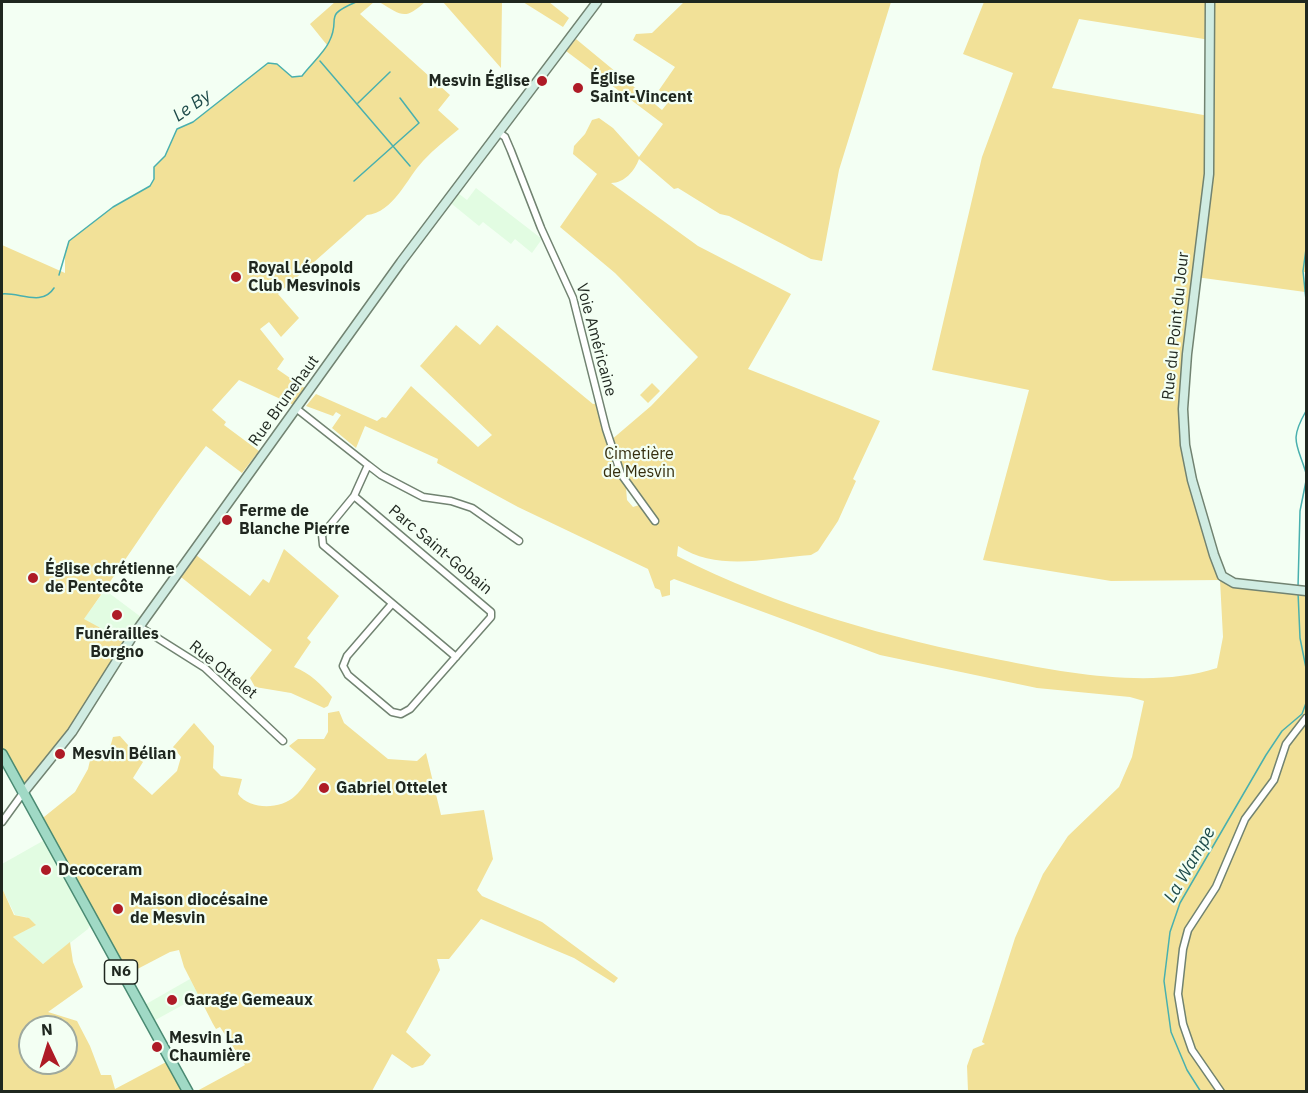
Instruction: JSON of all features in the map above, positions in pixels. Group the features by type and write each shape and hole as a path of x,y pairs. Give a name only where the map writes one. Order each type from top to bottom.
{"main road":[{"name":"N6","path":"2,754 188,1092"}],"street":[{"name":"Rue Brunehaut","path":"2,822 72,732 140,627 498,132 597,2"},
{"name":"Rue du Point du Jour","path":"1210,2 1209,174 1184,384 1185,445 1199,507 1222,576 1234,583 1305,591"},
{"name":"Voie Américaine","path":"498,132 505,137 541,228 573,298 606,429 621,474 655,521"},
{"name":"Parc Saint-Gobain","path":"297,409 381,475 423,497 450,501 472,508 519,541"},
{"path":"368,465 354,496 322,535 322,543 456,657"},
{"name":"Parc Saint-Gobain","path":"354,496 490,609 491,617 407,712 401,714 392,712 348,675 343,666 347,656 391,604"},
{"name":"Rue Ottelet","path":"140,627 205,668 284,741"},
{"path":"1221,1092 1192,1050 1180,1015 1178,994 1183,950 1188,930 1216,886 1241,827 1274,780 1290,736 1306,718"}],"shaded area":[{"path":"476,188 542,239 532,253 515,239 511,244 483,222 479,226 447,200 454,190 467,200"},
{"path":"105,590 145,620 128,643 83,620"},
{"path":"48,838 93,921 88,929 43,964 13,937 35,924 26,917 15,915 2,888 2,864"},
{"name":"Garage Gemeaux","path":"190,979 199,996 150,1023 141,1007"}],"green space":[{"path":"335,2 374,2 360,14 450,95 438,110 459,129 423,161 392,202 376,213 367,215 278,294 299,318 281,337 269,322 260,329 284,359 277,369 309,391 298,407 239,380 212,410 226,422 224,425 259,451 242,473 206,446 159,510 84,619 128,643 72,732 23,793 2,754 2,245 65,273 65,252 69,241 113,207 150,186 154,179 154,167 165,156 177,129 193,122 268,63 277,64 292,77 302,76 327,45 310,24"},
{"path":"379,2 425,2 412,12 403,14"},
{"path":"443,2 502,2 501,68"},
{"path":"523,2 549,2 569,18 563,27"},
{"name":"Cimetière de Mesvin","path":"684,2 891,2 839,170 822,261 811,259 729,216 720,214 678,188 674,189 639,159 629,175 621,181 611,183 698,246 791,294 748,369 880,421 853,479 856,481 838,521 818,551 811,555 726,561 693,554 678,546 677,556 795,606 917,642 1081,674 1109,677 1165,677 1217,668 1223,637 1220,580 1111,581 983,560 1029,390 932,370 982,157 1013,73 963,54 984,2 1306,2 1306,272 1303,272 1305,292 1196,277 1184,384 1184,430 1192,480 1219,570 1227,580 1234,583 1306,591 1306,1091 1224,1091 1194,1046 1184,1022 1180,995 1183,950 1178,988 1180,1007 1184,1025 1199,1059 1221,1091 968,1091 967,1066 973,1049 985,1044 982,1042 1015,938 1043,874 1068,836 1119,787 1132,757 1144,701 1130,697 1037,688 880,655 674,579 670,581 670,595 662,597 660,590 655,588 648,569 518,507 437,463 438,459 365,426 356,448 332,428 341,415 336,412 333,416 306,406 316,394 377,421 382,417 386,418 411,386 478,447 492,435 420,366 456,325 480,345 497,325 593,404 599,403 610,441 651,406 698,357 615,273 560,227 597,174 573,154 574,146 585,134 592,120 599,118 613,128 639,157 663,124 566,51 576,39 662,110 670,100 659,90 675,67 633,40 636,34 652,33","holes":["1079,19 1210,40 1209,116 1052,88","616,460 629,485 639,491 637,493 645,503 633,507 627,500 626,488"]},
{"path":"652,383 660,391 648,403 640,395"},
{"path":"284,549 339,596 307,638 311,642 294,667 315,679 332,697 328,706 324,708 291,693 255,687 250,678 272,650 181,577 196,555 250,596 263,579 269,583"},
{"path":"339,711 344,723 388,759 417,761 426,753 441,815 484,810 493,859 477,890 482,896 542,922 618,978 614,983 574,958 481,919 449,959 437,959 440,970 406,1032 431,1055 423,1065 412,1068 392,1054 372,1091 197,1091 245,1065 220,1027 216,1029 213,1024 184,967 179,950 170,952 124,976 39,821 75,792 88,769 91,756 109,751 113,737 120,736 143,762 133,778 152,795 177,771 181,757 173,747 194,723 214,746 213,768 221,776 242,779 238,794 243,799 257,805 281,804 289,801 298,793 316,769 289,746 298,739 324,739 328,732 328,713"},
{"path":"2,888 14,915 29,918 36,925 13,937 43,964 70,942 73,962 83,987 48,1012 58,1015 18,1015 18,1075 78,1075 78,1023 101,1075 111,1075 115,1089 170,1060 188,1091 2,1091"}],"waterway":[{"name":"Le By","path":"59,275 69,241 113,207 150,186 154,179 154,167 165,156 177,129 193,122 268,63 277,64 292,77 302,76 327,46 336,15 345,7 356,2"},
{"path":"320,61 410,166"},
{"path":"358,103 390,72"},
{"path":"354,181 419,123 400,98"},
{"name":"La Wampe","path":"1306,249 1303,271 1306,300"},
{"name":"Le By","path":"2,294 37,298 49,294 54,288"},
{"name":"La Wampe","path":"1306,411 1296,436 1306,473"},
{"name":"La Wampe","path":"1298,587 1300,511 1306,481"},
{"name":"La Wampe","path":"1298,592 1300,638 1306,668"},
{"name":"La Wampe","path":"1201,1092 1187,1070 1171,1032 1164,981 1170,932 1180,903 1266,755 1282,731 1302,714 1306,703"}],"place":[{"name":"Mesvin Église","path":"542,81"},
{"name":"Église Saint-Vincent","path":"578,88"},
{"name":"Royal Léopold Club Mesvinois","path":"236,277"},
{"name":"Ferme de Blanche Pierre","path":"227,520"},
{"name":"Église chrétienne de Pentecôte","path":"33,578"},
{"name":"Funérailles Borgno","path":"117,615"},
{"name":"Mesvin Bélian","path":"60,754"},
{"name":"Gabriel Ottelet","path":"324,788"},
{"name":"Decoceram","path":"46,870"},
{"name":"Maison diocésaine de Mesvin","path":"118,909"},
{"name":"Garage Gemeaux","path":"172,1000"},
{"name":"Mesvin La Chaumière","path":"157,1047"}]}
